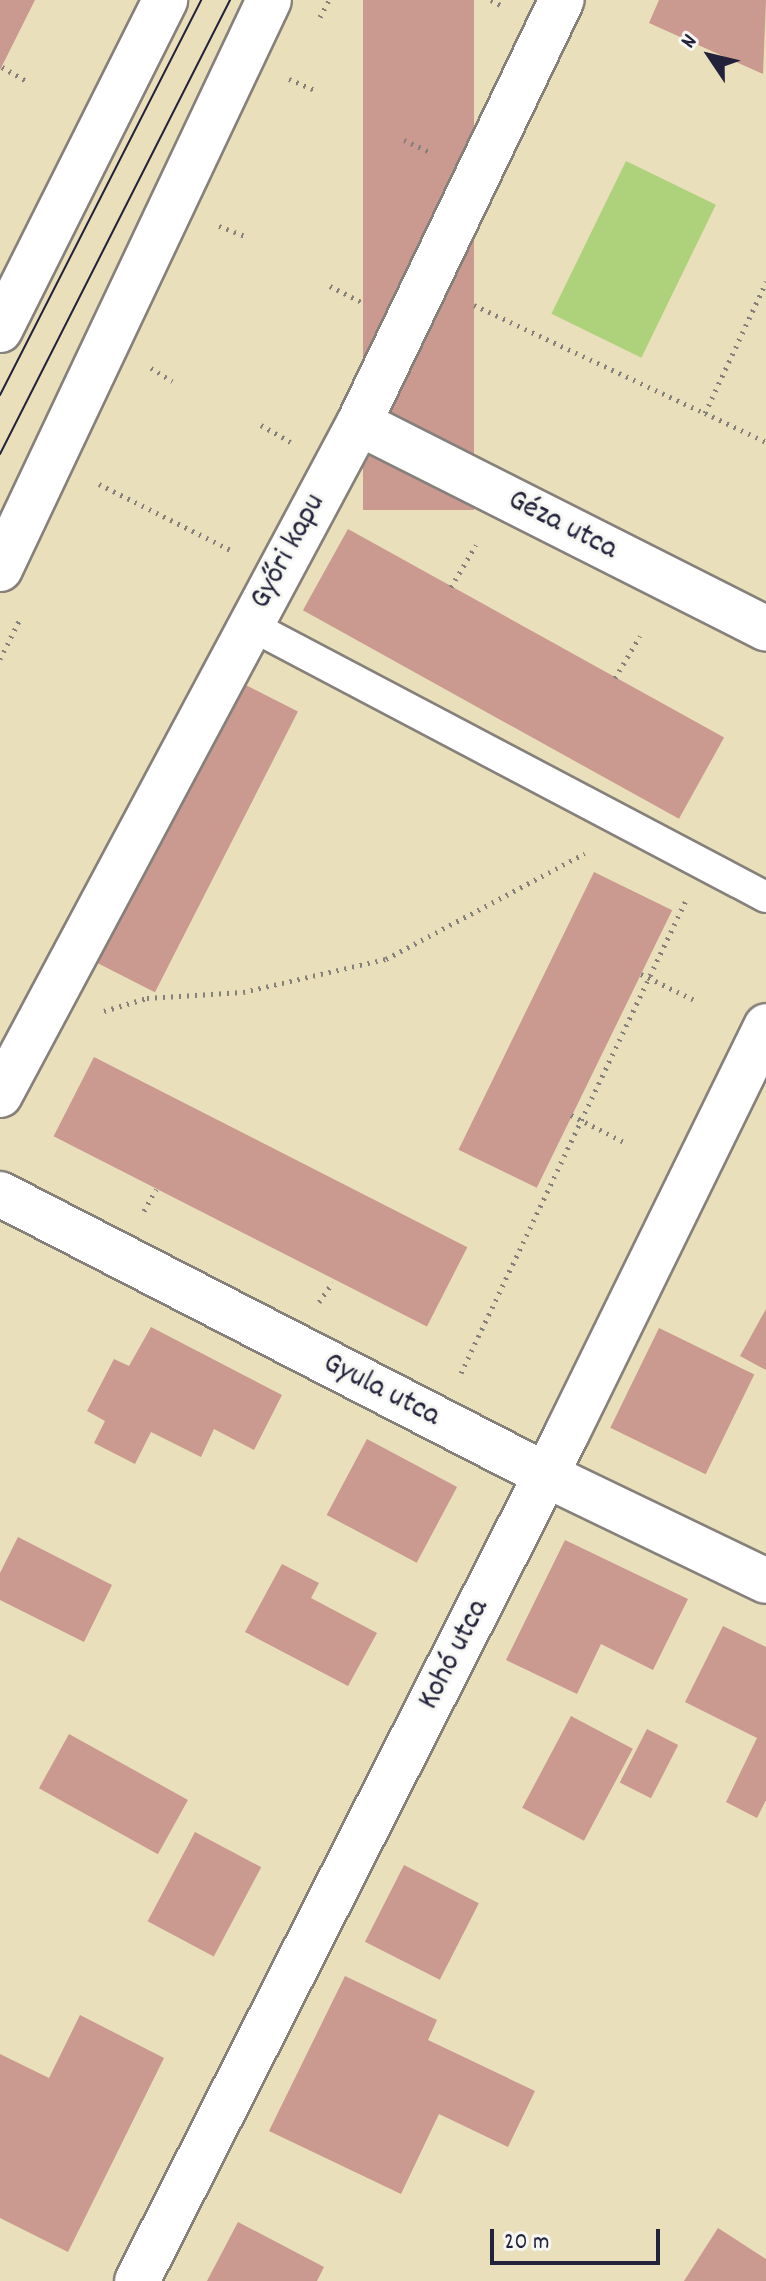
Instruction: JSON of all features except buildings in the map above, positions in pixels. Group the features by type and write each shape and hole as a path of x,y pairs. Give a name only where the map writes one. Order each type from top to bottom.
{"street":[{"path":"0,330 165,0"},
{"path":"0,569 269,0"},
{"name":"Győri kapu","path":"0,1095 359,423 562,0"},
{"name":"Géza utca","path":"359,423 766,629"},
{"name":"Kohó utca","path":"137,2281 546,1475 766,1026"},
{"name":"Gyula utca","path":"0,1194 546,1475 766,1581"}],"lane":[{"path":"250,625 766,897"}],"path":[{"path":"2,67 28,82"},
{"path":"288,78 317,91"},
{"path":"404,140 439,157"},
{"path":"218,226 245,236"},
{"path":"426,282 766,442"},
{"path":"705,413 766,282"},
{"path":"330,286 366,304"},
{"path":"147,366 172,381"},
{"path":"261,425 296,445"},
{"path":"90,480 241,555"},
{"path":"451,587 476,545"},
{"path":"615,678 640,636"},
{"path":"34,1032 147,998 243,992 386,959 635,830"},
{"path":"458,1380 704,865"},
{"path":"641,974 696,1001"},
{"path":"571,1115 626,1143"},
{"path":"138,1222 156,1189"},
{"path":"314,1309 333,1282"}],"green space":[{"path":"626,161 716,205 641,358 551,314"}],"tram line":[{"path":"0,395 201,0"},
{"path":"0,454 230,0"}]}
